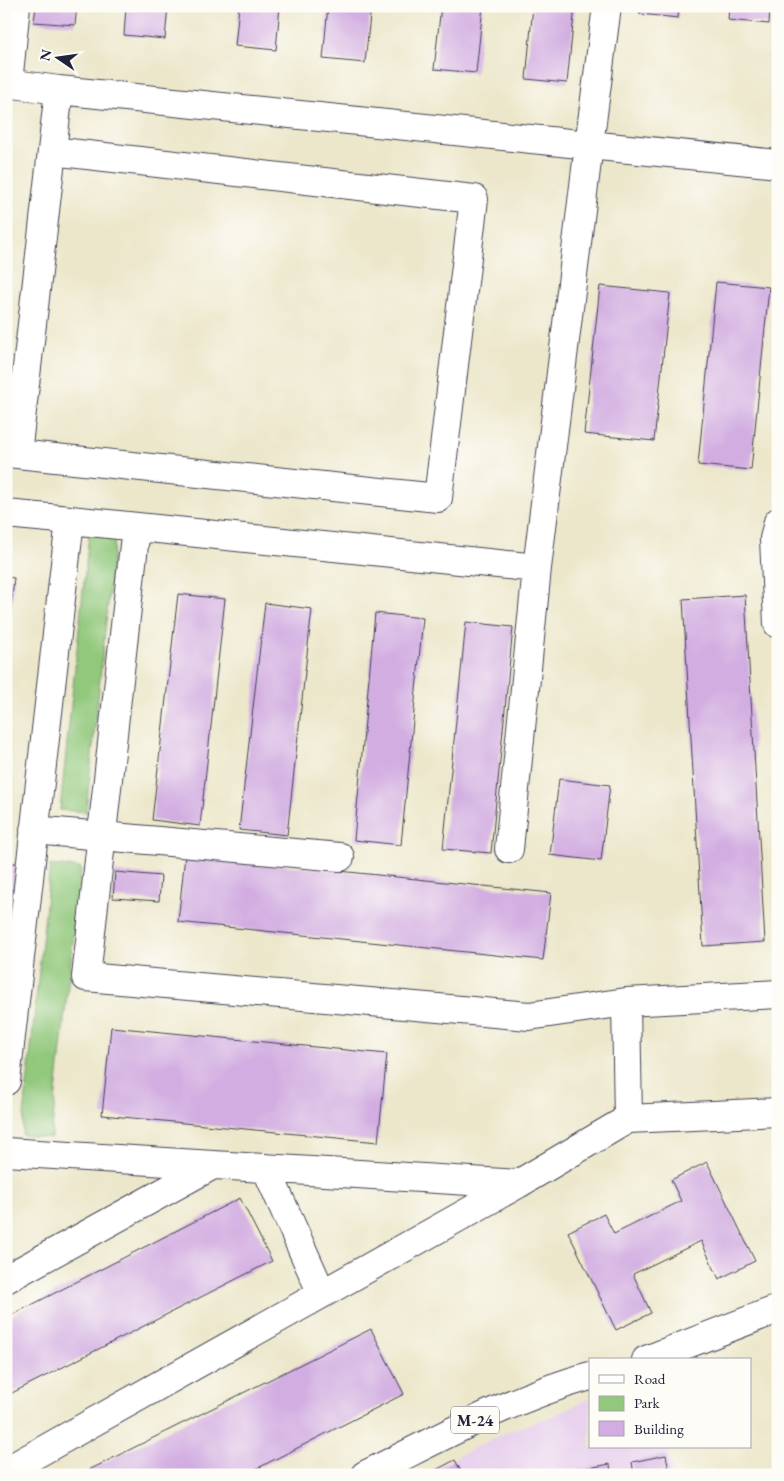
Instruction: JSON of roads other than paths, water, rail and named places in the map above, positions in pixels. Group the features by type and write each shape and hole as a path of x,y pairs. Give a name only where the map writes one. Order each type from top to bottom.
{"main road":[{"path":"16,6 7,83 59,90 778,164"},
{"path":"509,849 537,568 607,6"},
{"path":"52,151 474,199 438,498 12,454 59,90"},
{"path":"6,514 537,568"},
{"path":"6,1081 8,1045 70,520"},
{"path":"778,522 774,539 778,624"},
{"path":"136,527 86,977 529,1016 626,1002 778,994"},
{"path":"34,830 340,857"},
{"path":"626,1002 628,1119"},
{"path":"6,1471 518,1184 628,1119 778,1112"},
{"path":"6,1152 518,1184"},
{"path":"6,1280 213,1165"},
{"path":"266,1168 322,1294"},
{"path":"651,1358 778,1309"},
{"name":"М-24","path":"365,1475 481,1418 564,1383 589,1376"}]}
